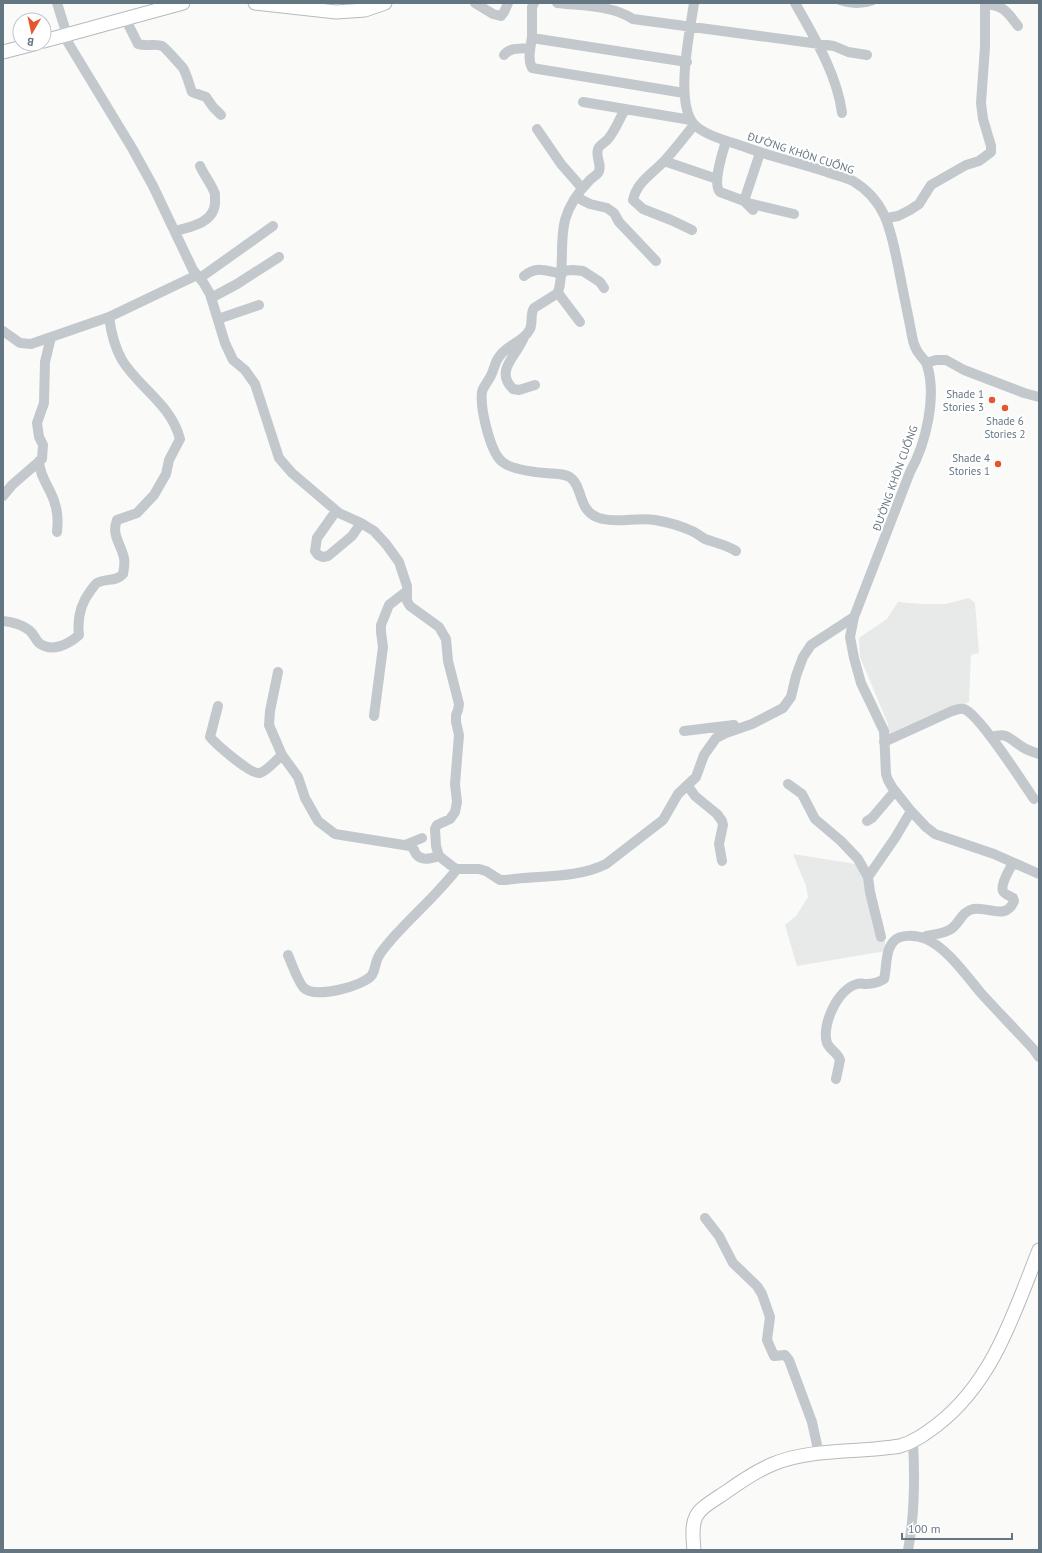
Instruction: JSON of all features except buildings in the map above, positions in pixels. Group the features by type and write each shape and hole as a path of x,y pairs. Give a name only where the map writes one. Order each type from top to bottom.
{"main road":[{"path":"52,39 183,3"},
{"path":"255,3 336,12 364,10 385,3"},
{"path":"694,1550 693,1523 696,1515 702,1508 742,1481 767,1467 786,1460 819,1454 893,1447 913,1442 950,1415 981,1378 1003,1340 1039,1250"}],"street":[{"path":"57,3 153,186 193,270 212,298 225,343 233,360 245,370 255,384 279,458 292,473 336,511 374,531 386,544 399,562 407,586 407,601 410,606 440,626 446,639 448,661 459,704 456,715 459,735 456,784 457,802 455,812 450,819 437,825 435,829 434,838 439,856 444,861 457,869 479,869 486,871 500,880 523,877 556,876 596,869 606,864 663,820 678,794 696,777 704,755 716,738 726,733 747,727 783,708 791,697 800,664 811,645 854,617"},
{"path":"475,3 493,14 501,16 508,3"},
{"path":"534,3 532,7 530,64 532,68 684,93"},
{"path":"557,3 616,10 634,19 817,43 834,46 848,52 867,55"},
{"path":"692,230 642,209 633,200 642,180 664,161 692,122 685,105 684,93 694,3"},
{"path":"795,3 817,43 838,91 842,113"},
{"path":"887,218 898,216 910,210 919,204 931,185 966,165 979,161 991,152 991,146 983,119 981,103 985,47 985,3 1003,8 1018,26"},
{"path":"125,18 138,44 152,46 161,45 167,48 176,62 183,67 192,92 206,97 221,115"},
{"path":"504,55 507,51 531,43 687,62"},
{"name":"ĐƯỜNG KHÒN CUỔNG","path":"583,102 692,122 705,132 726,141 760,153 852,180 876,200 887,218 913,338 926,363 930,382 928,417 925,434 915,463 910,472 854,617 850,638 854,658 861,683 884,731 888,780 911,811 935,834 994,854 1039,874"},
{"path":"624,109 609,138 601,144 598,150 600,165 599,172 582,188 570,207 565,221 562,243 562,283 558,294 534,308 532,311 530,329 504,350 498,357 490,378 485,385 482,392 485,423 492,444 503,463 517,468 564,475 571,478 575,483 583,505 598,518 616,520 636,518 655,520 692,531 736,551"},
{"path":"537,129 561,164 582,188"},
{"path":"726,141 717,179 717,189 720,192 749,205 794,214"},
{"path":"749,205 760,153"},
{"path":"664,161 717,179"},
{"path":"175,232 197,225 209,217 215,206 215,194 200,166"},
{"path":"576,197 590,204 607,208 614,213 619,222 656,260"},
{"path":"3,331 20,343 31,344 108,316 198,276 273,226"},
{"path":"212,298 279,257"},
{"path":"524,276 534,270 541,269 562,272 573,270 583,271 600,282 604,288"},
{"path":"558,294 580,322"},
{"path":"218,319 259,305"},
{"path":"3,621 17,623 30,631 40,643 49,648 64,645 79,635 78,627 80,612 85,598 97,583 119,578 123,574 124,557 115,536 114,527 117,520 137,513 154,495 166,474 169,460 180,439 175,426 159,401 123,361 112,338 108,316"},
{"path":"524,335 520,347 507,366 505,375 509,385 513,389 519,390 535,385"},
{"path":"3,496 12,485 42,459 43,445 39,437 37,423 44,403 45,362 52,337"},
{"path":"926,363 936,360 946,360 964,370 1024,394 1039,397"},
{"path":"39,461 43,480 56,505 58,523 57,532"},
{"path":"336,511 317,538 315,551 322,557 328,556 352,536 361,523"},
{"path":"374,716 383,647 381,625 389,605 406,591"},
{"path":"278,672 270,711 269,725 282,755 298,778 305,798 318,821 335,834 413,847 416,854 423,858 439,856"},
{"path":"218,706 210,737 220,747 256,773 262,772 282,755"},
{"path":"884,742 952,711 965,709 985,728 1034,799"},
{"path":"684,731 704,730 740,724 747,727"},
{"path":"992,738 1000,735 1007,736 1019,746 1039,754"},
{"path":"788,784 802,794 815,819 841,841 858,859 868,877 870,892 881,937"},
{"path":"688,786 695,796 717,814 722,821 723,824 719,844 722,860"},
{"path":"867,821 872,818 895,791"},
{"path":"868,877 895,838 911,811"},
{"path":"405,845 422,838"},
{"path":"924,938 926,936 950,930 968,910 979,908 1000,912 1008,910 1013,904 1013,898 1002,890 1012,862"},
{"path":"288,955 301,984 309,991 327,992 354,985 368,978 372,975 377,959 388,944 443,887 457,869"},
{"path":"836,1079 840,1060 828,1046 826,1030 830,1016 839,998 844,992 857,984 870,984 884,979 888,952 891,944 897,938 902,936 924,938 941,950 959,967 1039,1057"},
{"path":"705,1218 723,1242 733,1263 757,1286 762,1294 770,1317 767,1336 768,1343 774,1356 785,1355 789,1360 812,1422 819,1454"},
{"path":"908,1550 914,1500 913,1442"}],"shaded area":[{"path":"834,3 878,3 867,7 856,8 845,7"},
{"path":"969,598 975,603 979,653 971,655 969,702 889,738 888,724 860,657 859,638 887,619 898,602 946,604"},
{"path":"793,854 862,865 883,923 886,951 797,966 785,925 796,916 808,897 806,886"}],"place":[{"name":"Shade 1 Stories 3","path":"992,400"},
{"name":"Shade 6 Stories 2","path":"1005,408"},
{"name":"Shade 4 Stories 1","path":"998,464"}]}
